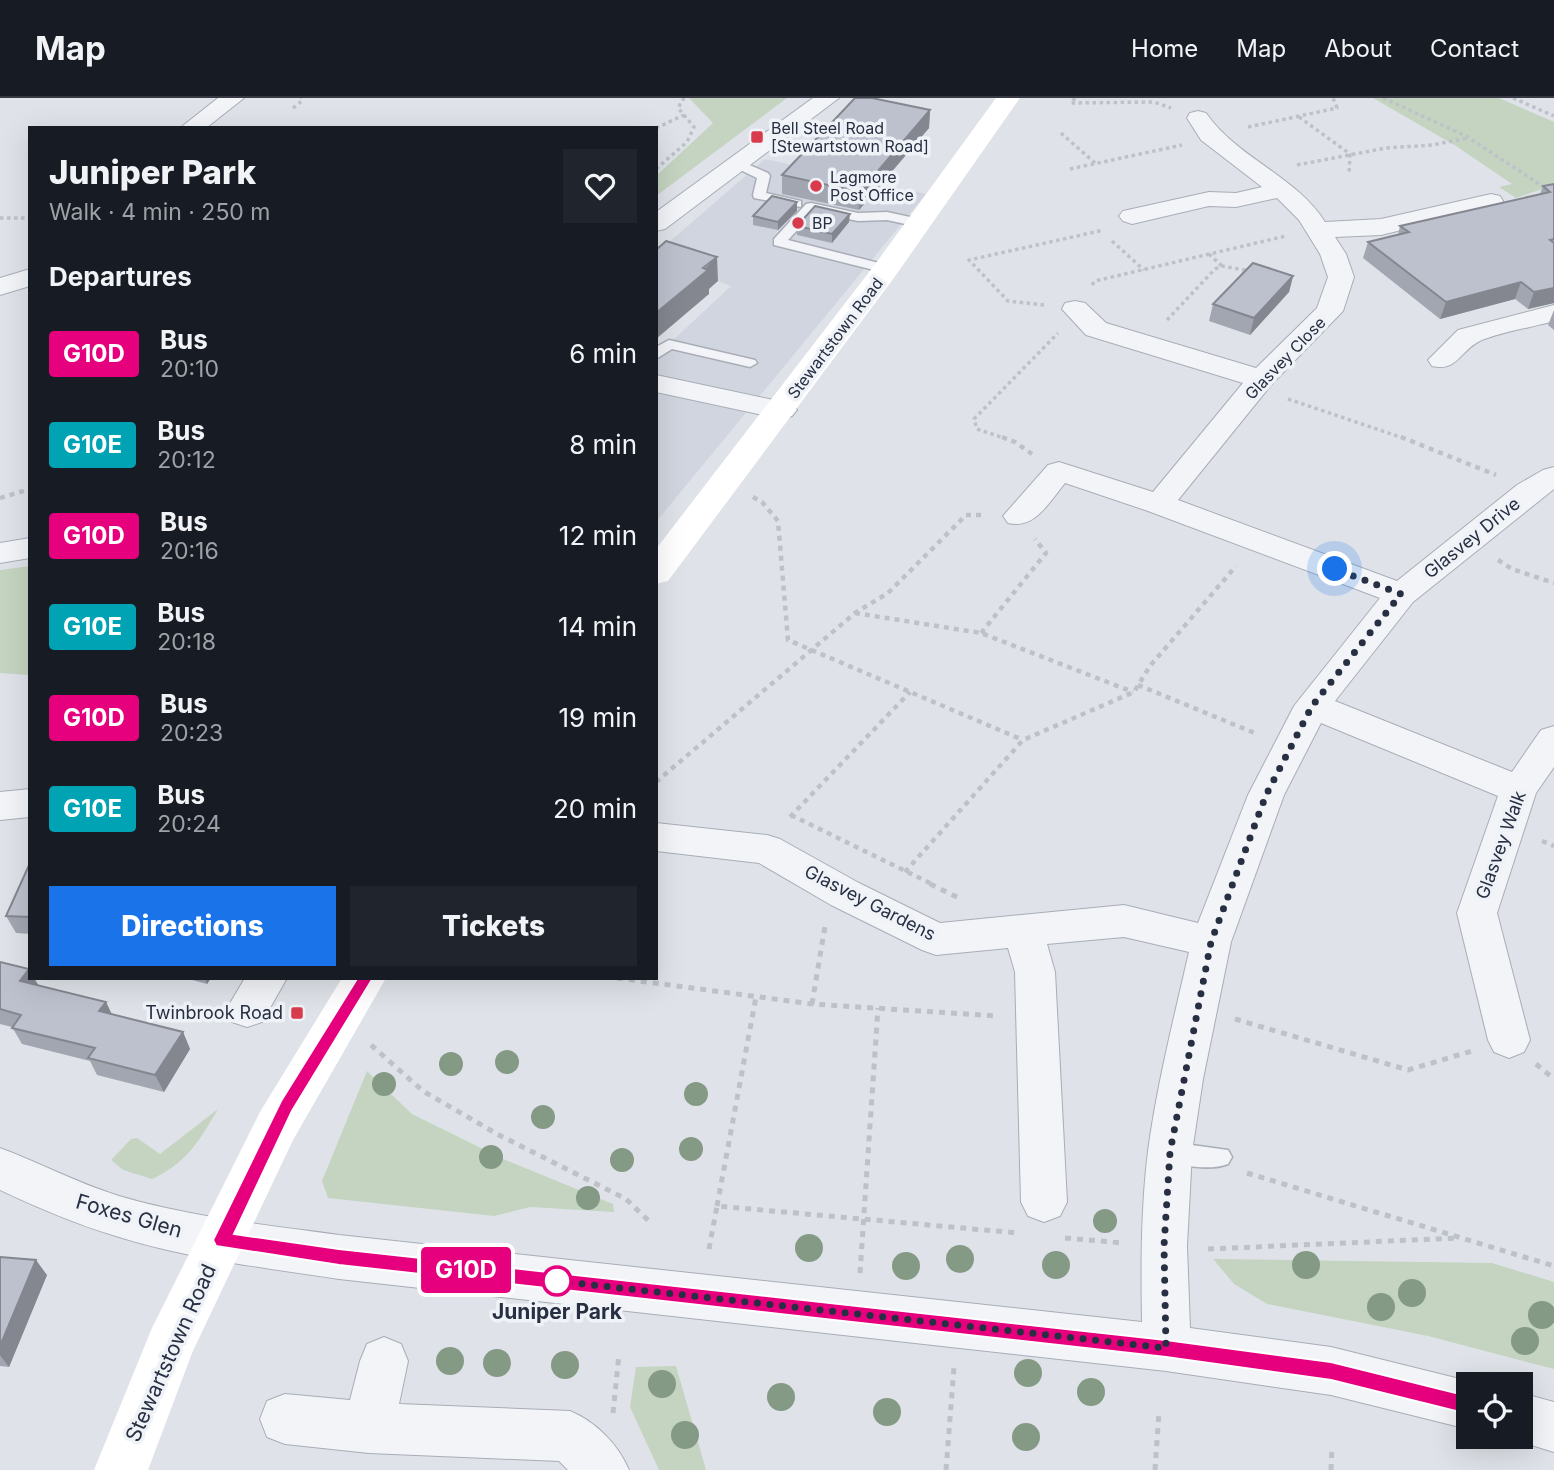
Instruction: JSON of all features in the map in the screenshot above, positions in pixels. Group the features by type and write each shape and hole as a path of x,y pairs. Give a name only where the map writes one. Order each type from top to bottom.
{"main road":[{"name":"Stewartstown Road","path":"658,570 782,410 886,269 999,102"},
{"name":"Stewartstown Road","path":"121,1470 170,1345 287,1106 364,980"}],"street":[{"path":"194,126 233,98"},
{"path":"658,223 828,98"},
{"name":"Glasvey Close","path":"1159,504 1257,383 1330,311 1341,277 1321,232 1282,190 1207,130"},
{"path":"1132,216 1209,199 1236,201 1282,190"},
{"path":"1321,232 1381,228 1491,201"},
{"path":"0,287 28,279"},
{"path":"1442,360 1468,336 1554,313"},
{"path":"1081,315 1096,329 1257,383"},
{"path":"658,383 782,410"},
{"path":"1019,516 1059,471 1159,504 1401,594"},
{"name":"Glasvey Drive","path":"1166,1348 1164,1246 1170,1152 1211,942 1266,795 1312,706 1401,594 1541,484"},
{"path":"0,553 28,548"},
{"path":"1312,706 1519,790"},
{"name":"Glasvey Walk","path":"1509,1040 1477,913 1519,790 1554,739"},
{"path":"0,806 28,803"},
{"name":"Glasvey Gardens","path":"658,837 767,849 845,894 936,939 1124,921 1211,942"},
{"path":"1022,929 1035,972 1044,1202"},
{"name":"Foxes Glen","path":"0,1168 92,1209 222,1240"},
{"path":"222,1240 339,1257 1166,1348 1331,1371 1456,1402"},
{"path":"369,1428 384,1360"},
{"path":"285,1419 369,1428 481,1435 570,1436 604,1470"},
{"path":"1533,1421 1554,1427"}],"lane":[{"path":"738,164 764,176 758,195 858,217 887,216 919,223"},
{"path":"811,207 779,242 886,269"},
{"path":"658,353 669,344 750,363"},
{"path":"1170,1152 1220,1157"}],"path":[{"path":"293,108 302,101 301,98"},
{"path":"658,167 687,142 694,127 678,108 684,98"},
{"path":"1075,98 1071,103 1154,102 1207,130"},
{"path":"1070,169 1207,130 1337,108 1334,100 1330,98"},
{"path":"1383,98 1413,109 1468,138 1511,162 1553,191"},
{"path":"1513,98 1554,116"},
{"path":"658,127 684,115"},
{"path":"1298,116 1350,154"},
{"path":"1061,133 1095,164"},
{"path":"1258,173 1386,148 1432,145 1468,138"},
{"path":"1349,174 1350,154"},
{"path":"1491,201 1509,208 1553,191"},
{"path":"1081,315 1008,301 969,260 1126,225 1132,216"},
{"path":"0,218 28,218"},
{"path":"1101,231 1144,270"},
{"path":"1059,471 1015,442 978,429 974,419 1064,328 1081,315 1095,281 1281,236 1321,232"},
{"path":"1208,254 1222,266 1260,274"},
{"path":"1145,344 1215,269 1222,266"},
{"path":"1257,383 1497,475 1541,484"},
{"path":"0,498 28,490"},
{"path":"746,494 762,502 778,521 788,640 1023,740"},
{"path":"658,780 855,613 888,593 966,515 1019,516 1046,553 981,633"},
{"path":"905,872 1023,740 1134,692 1150,666 1258,541"},
{"path":"1467,541 1512,569 1554,583"},
{"path":"855,613 981,633 1134,692"},
{"path":"1138,685 1290,748"},
{"path":"767,849 791,815 910,692"},
{"path":"791,815 1022,929"},
{"path":"632,980 756,997 1036,1018"},
{"path":"717,1206 756,997"},
{"path":"858,1313 878,1008"},
{"path":"1198,1008 1408,1070 1509,1040"},
{"path":"370,1045 423,1091 498,1134 626,1199 652,1224"},
{"path":"1220,1157 1235,1169 1554,1266"},
{"path":"946,1470 954,1367"},
{"path":"1155,1470 1159,1412"},
{"path":"1331,1470 1332,1447"}],"shaded area":[{"path":"765,159 926,194 658,520 658,354 731,286 701,275 717,255 669,242"}],"green space":[{"path":"689,98 787,98 658,195 658,174 713,123"},
{"path":"1373,98 1499,98 1554,122 1554,185 1516,198 1499,187 1512,184 1456,146"},
{"path":"28,566 28,675 0,673 0,570"},
{"path":"367,1071 412,1114 501,1158 613,1204 614,1212 530,1207 494,1216 328,1198 322,1181"},
{"path":"218,1109 191,1150 174,1166 152,1179 123,1170 111,1160 131,1139 137,1138 160,1154"},
{"path":"1213,1259 1492,1263 1554,1282 1554,1369 1428,1336 1267,1304 1234,1284"},
{"path":"676,1366 706,1470 659,1470 630,1407 636,1367"}],"building":[{"path":"855,98 872,98 930,110 860,192 782,175"},
{"path":"1554,184 1554,239 1550,240 1554,243 1554,288 1534,292 1521,282 1446,302 1368,242 1409,232 1400,226 1550,192 1543,186"},
{"path":"772,196 797,202 778,222 753,216"},
{"path":"815,206 850,214 832,234 797,226"},
{"path":"666,241 717,257 703,268 708,270 658,311 658,248"},
{"path":"1253,263 1293,276 1254,318 1213,304"},
{"path":"28,867 28,917 6,916"},
{"path":"0,962 28,969 20,981 106,1002 99,1011 183,1032 155,1075 88,1058 95,1048 12,1028 21,1015 0,1009"},
{"path":"0,1257 36,1260 0,1346"}],"bus line":[{"name":"G10D","path":"364,980 276,1126 222,1240 312,1254 1166,1348 1331,1371 1456,1402"}],"place":[{"name":"Bell Steel Road [Stewartstown Road]","path":"757,137"},
{"name":"Lagmore Post Office","path":"816,186"},
{"name":"BP","path":"798,223"},
{"name":"Twinbrook Road","path":"297,1013"},
{"name":"Juniper Park","path":"557,1281"}],"route":[{"path":"557,1281 1166,1348 1164,1246 1170,1152 1182,1079 1211,942 1266,795 1312,706 1401,594 1335,569"}]}
